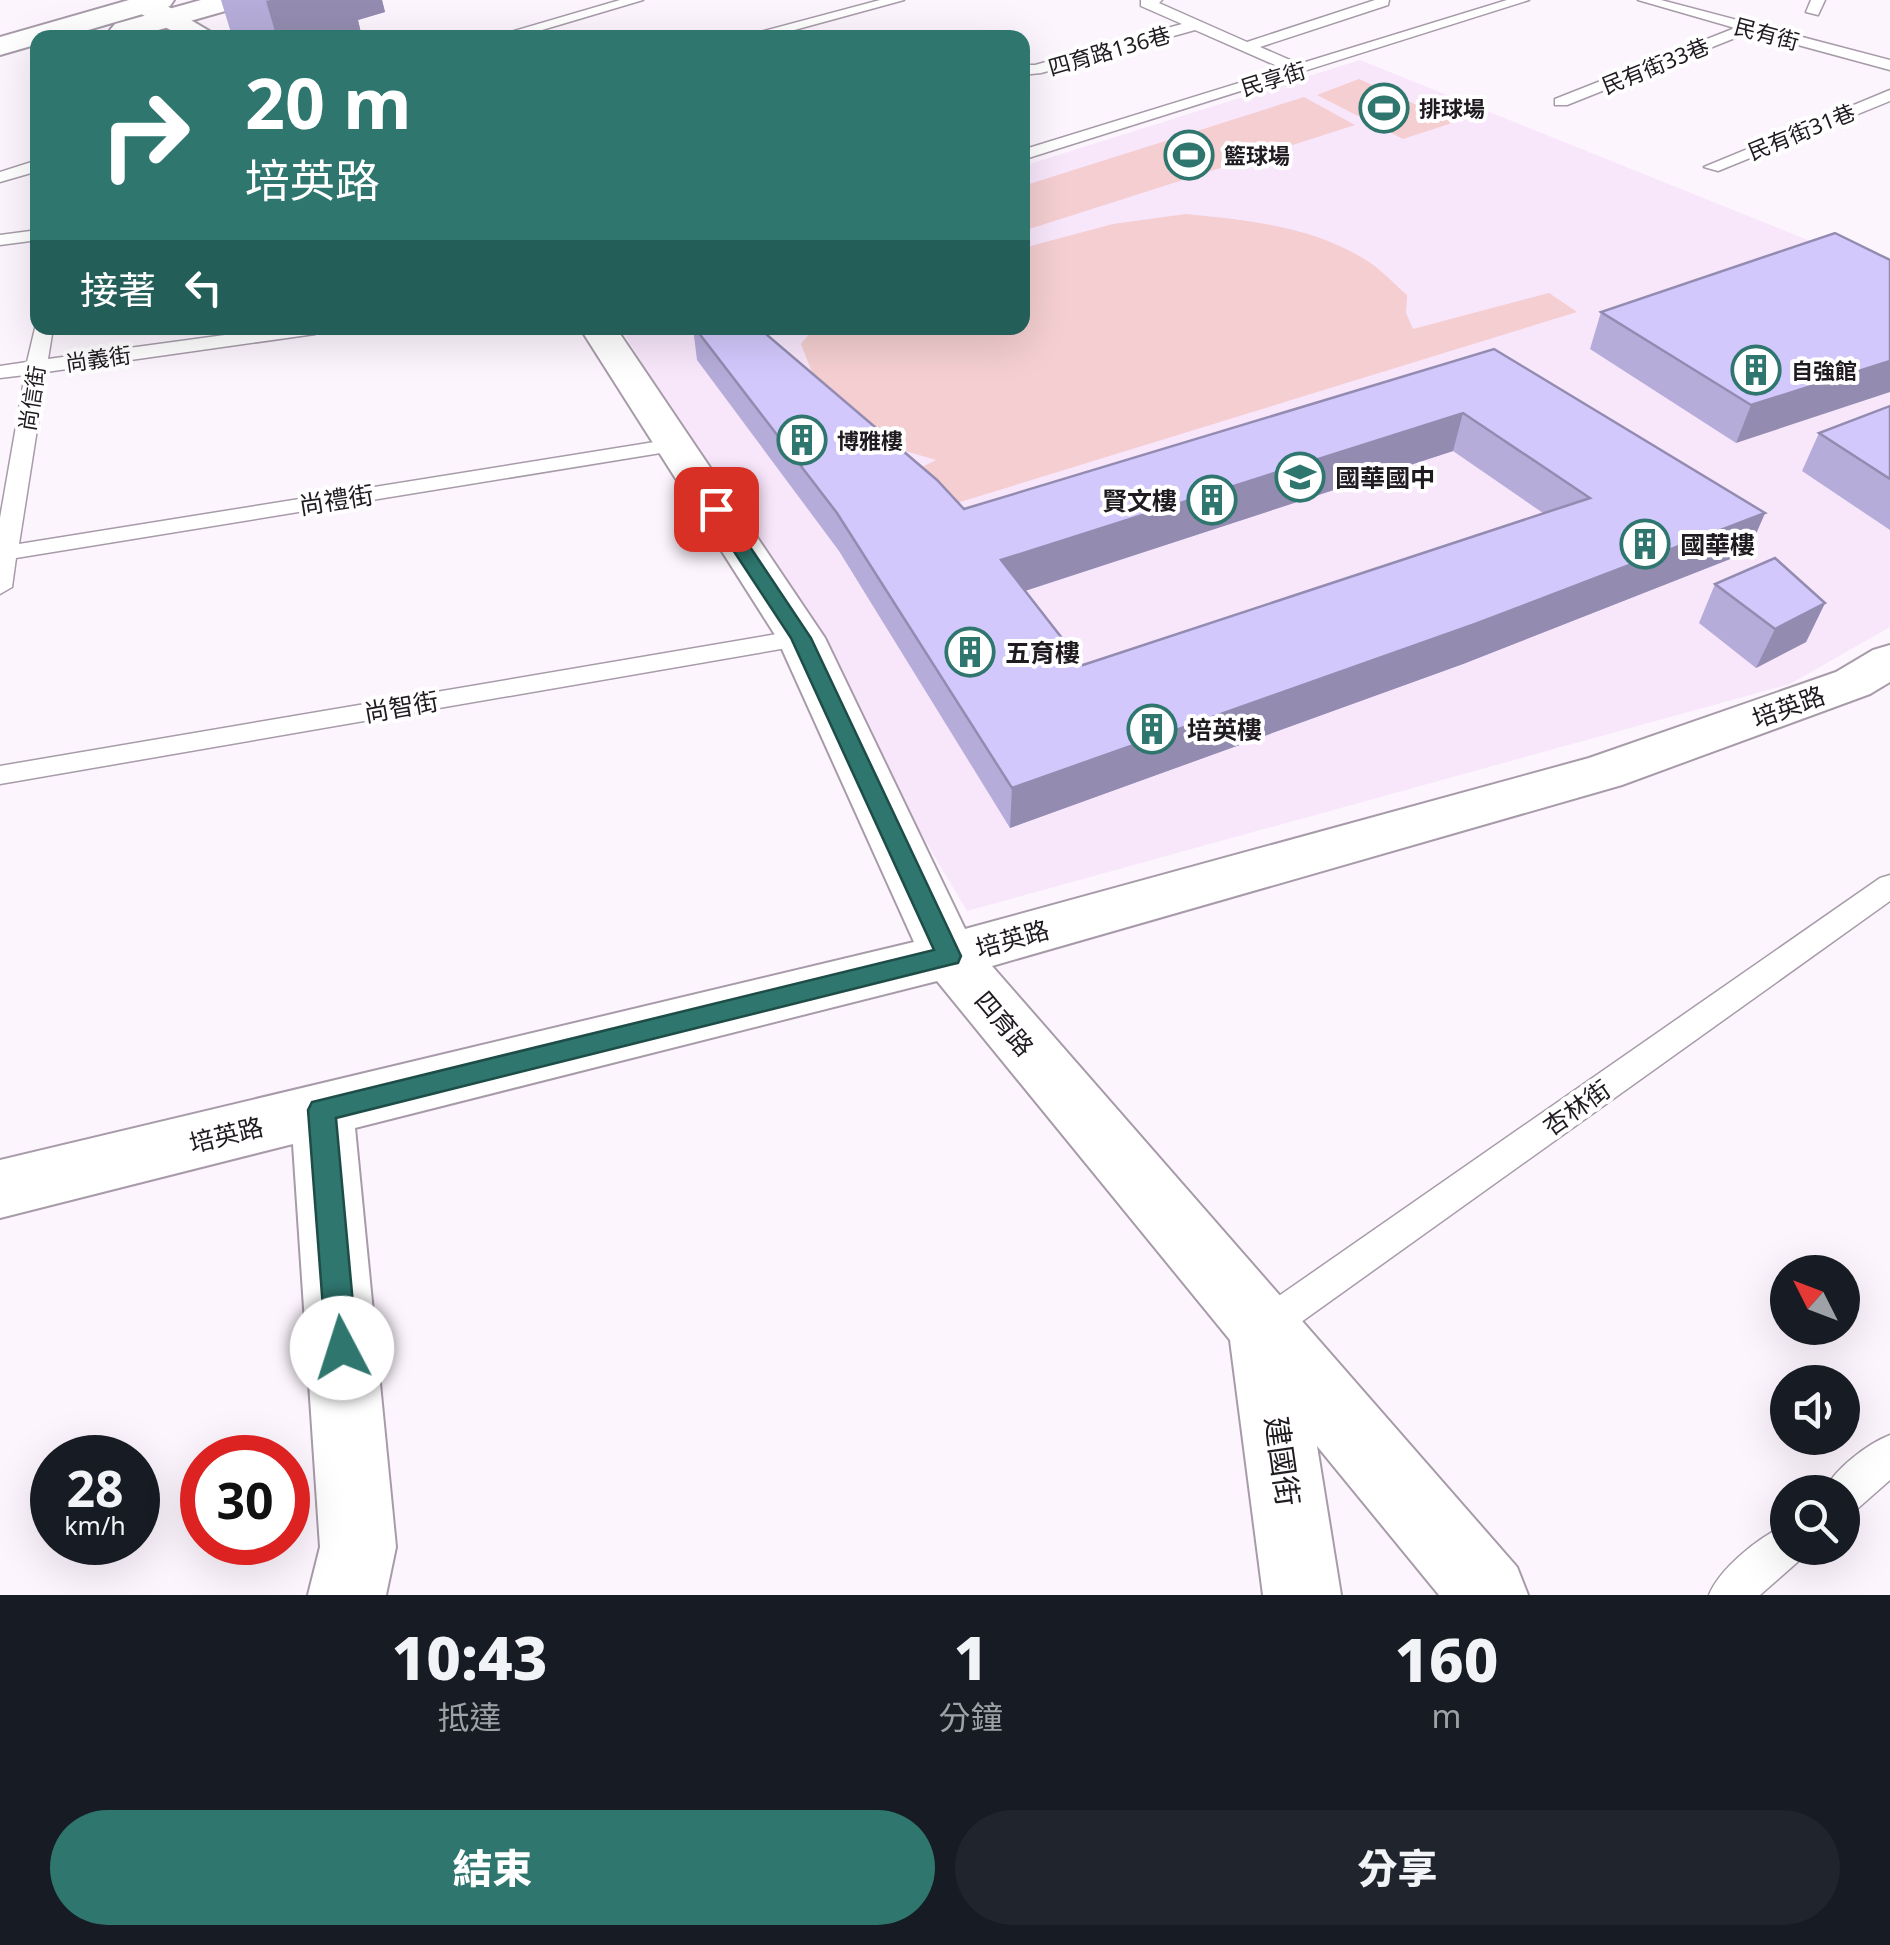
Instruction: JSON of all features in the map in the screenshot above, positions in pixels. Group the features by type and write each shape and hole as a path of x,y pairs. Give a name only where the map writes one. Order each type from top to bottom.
{"street":[{"path":"69,30 157,7 233,0"},
{"path":"113,30 157,7"},
{"path":"157,7 194,30"},
{"path":"1,48 30,40"},
{"path":"1,48 30,53"},
{"name":"四育路","path":"603,335 801,638 949,956 1489,1595"},
{"name":"培英路","path":"0,1189 949,956 1604,772 1878,683"},
{"path":"322,1110 358,1547 347,1595"},
{"name":"建國街","path":"1263,1328 1302,1595"}],"lane":[{"path":"526,30 636,0"},
{"path":"777,30 897,0"},
{"path":"1156,0 1146,3 1300,70"},
{"name":"民享街","path":"1030,153 1522,0"},
{"name":"民有街","path":"1644,0 1890,65"},
{"path":"1245,47 1383,2"},
{"name":"四育路136巷","path":"1030,70 1195,26"},
{"name":"民有街33巷","path":"1561,102 1748,28"},
{"name":"民有街31巷","path":"1712,167 1890,95"},
{"path":"0,177 30,168"},
{"path":"0,240 30,236"},
{"name":"尚信街","path":"0,588 42,335"},
{"name":"尚義街","path":"0,372 263,335"},
{"name":"尚禮街","path":"3,553 673,444"},
{"name":"尚智街","path":"0,775 801,638"},
{"name":"杏林街","path":"1263,1328 1890,886"},
{"path":"1860,1480 1890,1454"},
{"path":"1729,1595 1770,1560"}],"shaded area":[{"name":"國華國中","path":"1360,60 1890,273 1890,627 1790,684 967,911 625,335 1030,335 1030,164"},
{"name":"排球場","path":"1359,79 1455,122 1403,139 1317,95"},
{"name":"籃球場","path":"1304,97 1355,125 1030,229 1030,184"},
{"path":"1186,214 1279,227 1323,239 1372,264 1407,295 1406,313 1413,329 1549,293 1577,312 947,506 912,472 936,460 902,450 813,375 801,344 808,335 1030,335 1030,246 1113,224"}],"building":[{"name":"自強館","path":"1835,233 1890,260 1890,361 1751,405 1601,312"},
{"path":"700,335 767,335 937,480 964,509 1494,349 1765,513 1475,624 1012,788 837,513","holes":["1463,413 1590,498 1083,665 1001,560"]},
{"path":"1890,406 1890,479 1819,433"},
{"path":"1775,558 1825,603 1775,629 1715,584"}],"place":[{"name":"排球場","path":"1384,108"},
{"name":"籃球場","path":"1189,155"},
{"name":"自強館","path":"1756,370"},
{"name":"博雅樓","path":"802,440"},
{"name":"國華國中","path":"1300,477"},
{"name":"賢文樓","path":"1212,500"},
{"name":"國華樓","path":"1645,544"},
{"name":"五育樓","path":"970,652"},
{"name":"培英樓","path":"1152,729"}],"route":[{"path":"342,1348 322,1110 949,956 801,638 716,509"}]}
